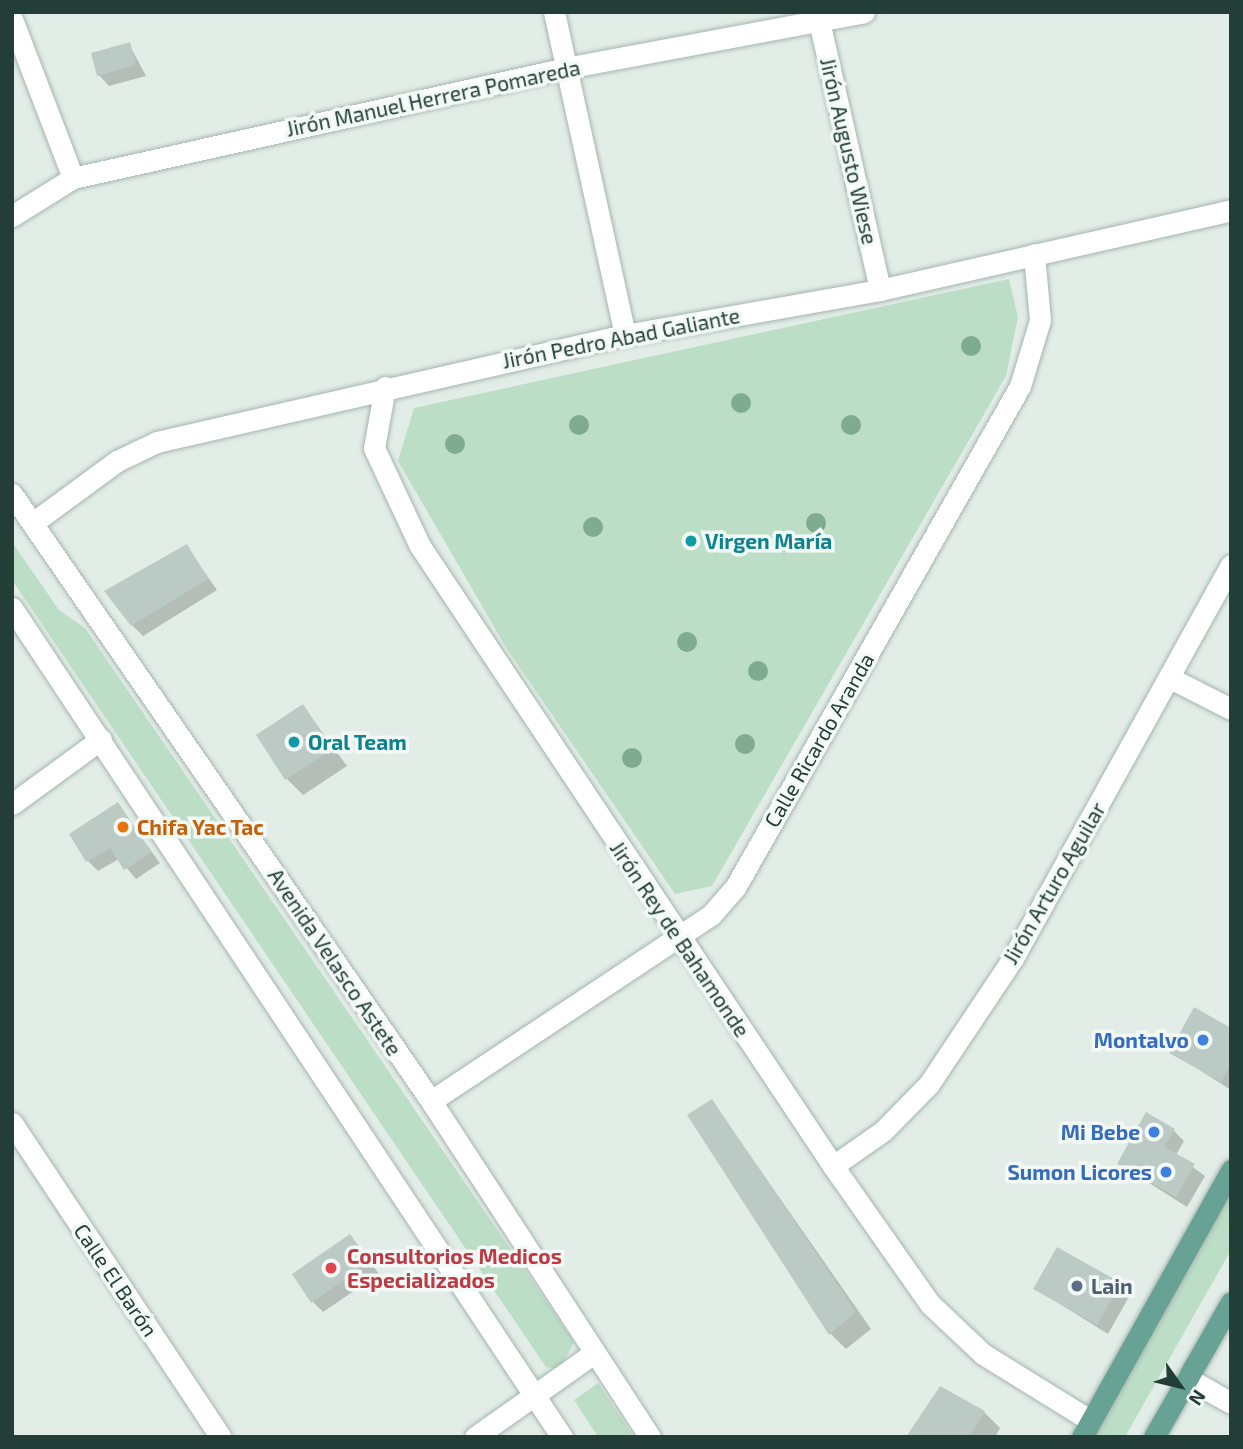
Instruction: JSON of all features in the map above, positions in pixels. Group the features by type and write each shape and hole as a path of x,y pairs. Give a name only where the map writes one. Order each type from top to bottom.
{"main road":[{"path":"1086,1429 1231,1170"},
{"path":"1154,1437 1231,1302"}],"street":[{"path":"554,12 625,335"},
{"name":"Jirón Manuel Herrera Pomareda","path":"12,216 73,178 566,68 819,18 864,12"},
{"name":"Jirón Augusto Wiese","path":"819,18 880,290"},
{"path":"12,19 73,178"},
{"name":"Jirón Pedro Abad Galiante","path":"34,522 138,449 385,387 625,335 880,290 1231,210"},
{"name":"Calle Ricardo Aranda","path":"430,1101 678,936 736,886 1020,386 1040,320 1034,254"},
{"name":"Jirón Rey de Bahamonde","path":"385,387 374,448 420,546 678,936 930,1304 983,1354 1086,1429"},
{"name":"Avenida Velasco Astete","path":"12,494 34,522 430,1101 650,1437"},
{"name":"Jirón Arturo Aguilar","path":"833,1166 883,1131 929,1084 1013,958 1231,565"},
{"path":"12,608 562,1437"},
{"path":"1170,678 1231,709"},
{"path":"12,804 101,739"},
{"name":"Calle El Barón","path":"12,1123 221,1437"},
{"path":"475,1437 594,1353"},
{"path":"1187,1378 1231,1403"}],"green space":[{"path":"1009,279 1018,317 1006,376 712,886 675,894 507,649 398,461 414,408"},
{"path":"12,542 59,610 85,628 574,1342 560,1369 546,1367 12,580"},
{"path":"1231,1195 1231,1250 1125,1437 1095,1437"},
{"path":"598,1383 634,1437 598,1437 574,1400"}],"building":[{"path":"130,42 136,65 97,76 91,53"},
{"path":"187,544 208,579 131,626 104,591"},
{"name":"Oral Team","path":"303,704 333,749 285,780 256,735"},
{"path":"118,802 151,852 124,870 110,848 86,862 69,834"},
{"name":"Montalvo","path":"1194,1007 1231,1028 1231,1065 1221,1082 1169,1053"},
{"path":"712,1099 856,1312 829,1335 687,1115"},
{"path":"1146,1112 1175,1129 1164,1147 1195,1164 1176,1197 1117,1164"},
{"name":"Consultorios Medicos Especializados","path":"350,1234 370,1262 311,1303 292,1274"},
{"name":"Lain","path":"1057,1247 1121,1283 1097,1325 1033,1289"},
{"path":"940,1386 985,1411 969,1437 906,1437"}],"place":[{"name":"Virgen María","path":"691,541"},
{"name":"Oral Team","path":"294,742"},
{"name":"Chifa Yac Tac","path":"123,827"},
{"name":"Montalvo","path":"1203,1040"},
{"name":"Mi Bebe","path":"1154,1132"},
{"name":"Sumon Licores","path":"1166,1172"},
{"name":"Consultorios Medicos Especializados","path":"331,1268"},
{"name":"Lain","path":"1077,1286"}]}
